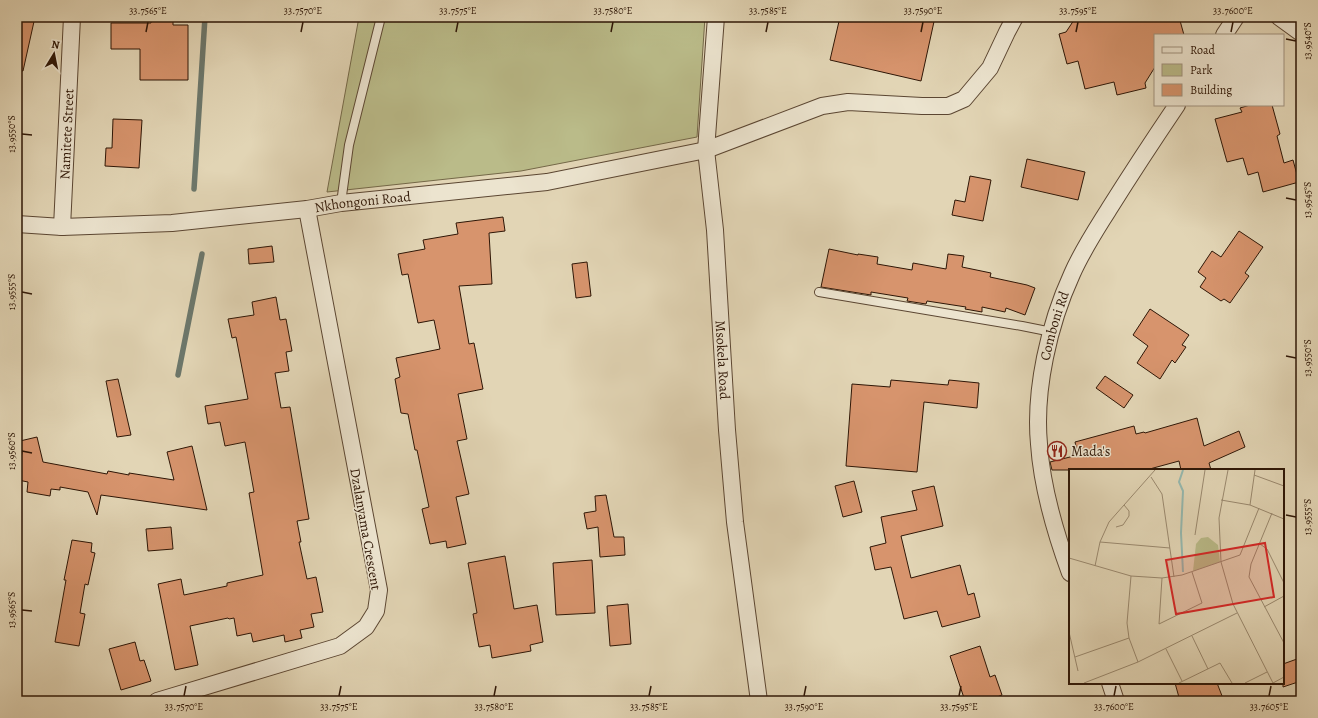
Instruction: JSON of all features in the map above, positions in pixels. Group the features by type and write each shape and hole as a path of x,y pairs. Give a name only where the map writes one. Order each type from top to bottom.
{"street":[{"name":"Namitete Street","path":"62,227 72,17"},
{"name":"Msokela Road","path":"716,17 706,150 716,238 727,430 735,522 759,701"},
{"name":"Nkhongoni Road","path":"17,224 62,227 172,223 547,182 706,150 822,106 848,102 948,106 964,99 990,68 1015,17"},
{"path":"1225,34 1236,17"},
{"path":"1279,17 1301,33"},
{"name":"Comboni Rd","path":"1069,570 1057,537 1044,485 1038,444 1042,375 1058,310 1072,274 1087,244 1176,106"},
{"name":"Dzalanyama Crescent","path":"157,701 340,646 366,627 376,612 379,590 307,209"},
{"path":"1110,684 1116,701"}],"lane":[{"path":"341,204 351,138 381,17"},
{"path":"819,292 1052,332"}],"green space":[{"path":"359,17 705,17 697,137 521,171 327,192"}],"building":[{"path":"17,17 35,17 23,71 17,70"},
{"path":"151,17 173,17 173,25 188,25 188,80 140,80 140,49 111,49 111,23 151,23"},
{"path":"840,17 935,17 921,81 830,60"},
{"path":"1076,17 1179,17 1184,34 1154,34 1154,69 1145,83 1146,88 1117,95 1114,82 1085,89 1078,61 1067,64 1059,34 1066,32"},
{"path":"1247,106 1272,106 1280,134 1277,136 1284,163 1293,160 1299,182 1263,192 1258,172 1248,175 1243,158 1227,162 1215,119 1242,112 1240,108"},
{"path":"113,119 142,120 139,168 105,166 106,148 112,148"},
{"path":"1027,159 1085,172 1078,200 1021,187"},
{"path":"970,176 991,180 983,221 952,215 955,200 965,202"},
{"path":"503,217 505,231 489,233 492,284 459,286 469,344 474,343 483,389 458,394 467,439 457,441 469,494 456,497 466,544 447,548 446,541 430,544 422,509 429,507 417,450 415,450 408,414 401,413 395,379 400,377 396,358 440,349 434,320 418,323 408,274 402,275 398,254 425,249 423,240 458,234 456,223"},
{"path":"1239,231 1263,247 1245,273 1249,276 1230,303 1224,299 1221,301 1200,287 1206,278 1198,272 1212,251 1221,257"},
{"path":"272,246 274,262 249,264 248,249"},
{"path":"829,249 858,255 878,257 877,264 912,270 913,263 946,269 948,254 964,256 962,267 991,273 990,277 1035,288 1025,315 1006,308 1005,312 982,307 982,312 965,309 966,307 927,301 926,304 907,301 908,298 871,292 871,295 821,287"},
{"path":"587,262 591,296 576,298 572,264"},
{"path":"276,297 280,320 286,319 292,351 286,352 289,371 275,373 281,408 290,407 309,519 297,521 301,542 299,542 307,579 316,577 323,612 311,614 314,627 300,630 302,638 285,642 284,635 253,642 251,633 237,636 234,618 190,626 198,665 175,670 158,584 181,579 184,595 227,586 227,583 263,575 249,493 254,492 245,442 225,446 220,422 208,424 205,406 248,399 236,337 232,338 228,319 254,315 252,302"},
{"path":"1150,309 1189,335 1182,345 1186,347 1175,363 1172,360 1160,379 1137,363 1148,346 1133,335"},
{"path":"1105,376 1133,395 1124,408 1096,388"},
{"path":"118,379 131,435 117,437 106,381"},
{"path":"891,380 948,385 949,380 979,383 977,408 924,402 917,472 846,466 852,384 890,387"},
{"path":"1197,418 1204,446 1239,431 1245,447 1209,463 1211,469 1181,469 1179,461 1150,469 1052,470 1050,462 1078,455 1075,442 1134,426 1136,434 1145,433"},
{"path":"37,437 43,462 107,474 108,471 174,480 167,452 192,446 207,510 101,495 97,515 88,492 60,487 60,490 51,489 50,496 27,492 28,482 18,480 22,452 20,441"},
{"path":"854,481 862,512 843,517 835,486"},
{"path":"934,486 943,526 901,536 911,578 960,565 968,595 974,593 980,617 942,627 937,611 904,619 891,567 875,570 870,547 886,543 881,517 917,510 912,491"},
{"path":"606,495 614,537 624,537 625,555 600,557 598,527 587,529 584,513 596,511 595,496"},
{"path":"171,527 173,549 148,551 146,529"},
{"path":"72,540 92,543 91,552 95,553 88,585 85,584 80,613 85,614 79,646 55,642 66,580 64,580"},
{"path":"505,556 514,609 537,605 543,642 530,645 531,651 492,658 490,645 479,647 473,614 477,613 468,563"},
{"path":"592,560 595,613 556,615 553,563"},
{"path":"628,604 631,644 610,646 607,606"},
{"path":"135,642 140,661 144,660 151,681 121,690 109,649"},
{"path":"980,646 990,677 995,675 1002,695 997,697 998,701 965,701 950,656"},
{"path":"1297,659 1301,669 1301,681 1283,687 1284,664"},
{"path":"1175,684 1217,684 1224,701 1180,701"}],"waterway":[{"path":"194,189 205,17"},
{"path":"178,375 202,254"}],"place":[{"name":"Mada's","path":"1057,451"}]}
